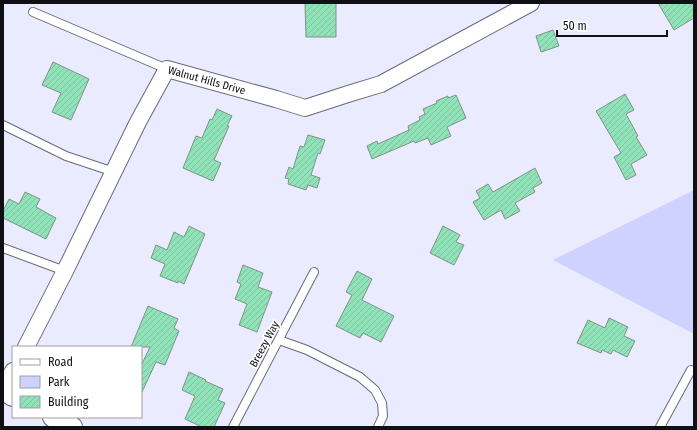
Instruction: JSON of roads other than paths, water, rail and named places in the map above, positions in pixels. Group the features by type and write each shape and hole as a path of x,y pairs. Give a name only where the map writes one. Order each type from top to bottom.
{"street":[{"name":"Walnut Hills Drive","path":"27,346 138,122 167,69 305,108 381,84 531,3"},
{"path":"12,373 3,390 12,395"},
{"path":"55,418 72,427"}],"lane":[{"path":"33,12 167,69"},
{"path":"3,125 66,156 114,172"},
{"path":"3,248 65,271"},
{"name":"Breezy Way","path":"233,427 314,272"},
{"path":"279,340 307,350 360,377 375,390 382,403 383,416 378,427"},
{"path":"660,427 691,370"}]}
